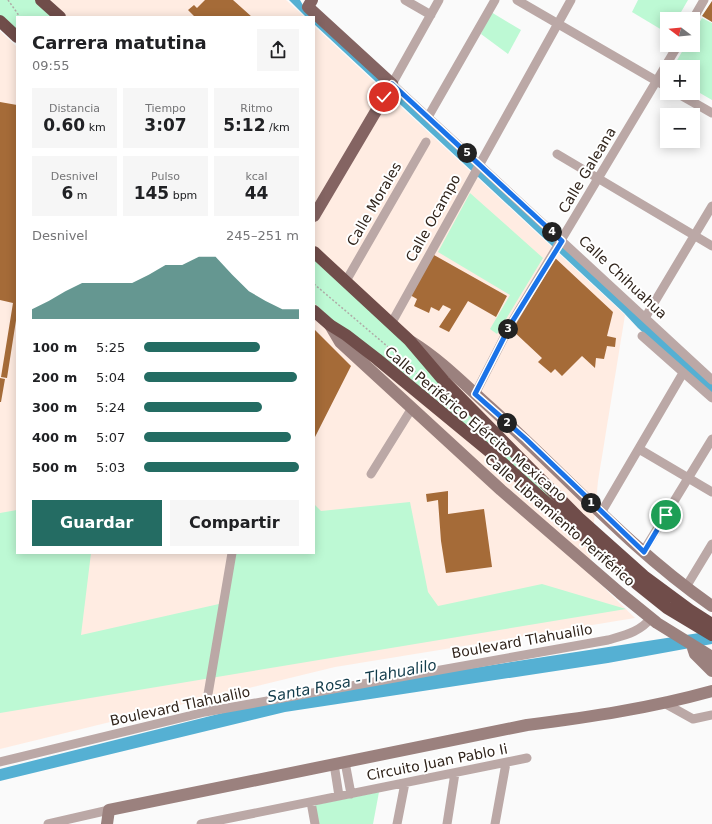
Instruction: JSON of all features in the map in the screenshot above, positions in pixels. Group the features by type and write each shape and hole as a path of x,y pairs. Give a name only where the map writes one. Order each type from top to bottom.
{"highway":[{"path":"41,0 59,16"},
{"path":"2,26 16,36"},
{"name":"Calle Periférico Ejército Mexicano","path":"315,253 409,340 444,381 531,470 610,547 675,600 712,624"},
{"name":"Calle Periférico Ejército Mexicano","path":"315,312 330,325 346,335 376,359 496,457 615,566 667,608 712,635"}],"main road":[{"name":"Calle Chihuahua","path":"307,2 389,89"},
{"path":"315,214 389,89"},
{"name":"Calle Libramiento Periférico","path":"330,325 340,342 501,490 654,620 712,657"},
{"path":"409,340 436,358 526,439 601,513 644,552 686,587 712,606"},
{"path":"690,644 695,654 712,671"},
{"path":"107,824 109,810 527,724 597,716 666,704 712,691"}],"street":[{"path":"405,0 431,15"},
{"path":"389,89 439,0"},
{"path":"428,117 495,0"},
{"path":"517,0 660,83"},
{"name":"Calle Ocampo","path":"391,324 571,0"},
{"path":"697,12 704,0"},
{"name":"Calle Galeana","path":"475,394 512,322 674,52"},
{"name":"Calle Chihuahua","path":"389,89 428,117 560,243 712,380"},
{"path":"689,100 712,114"},
{"name":"Calle Morales","path":"346,280 426,142"},
{"path":"557,154 712,246"},
{"path":"645,318 712,206"},
{"path":"642,336 712,398"},
{"path":"601,513 683,373"},
{"path":"371,474 412,408"},
{"path":"644,552 712,439"},
{"path":"638,449 712,492"},
{"path":"686,587 712,544"},
{"path":"205,712 232,554"},
{"name":"Boulevard Tlahualilo","path":"0,762 205,712 608,640 644,627 654,620"},
{"path":"666,704 694,720 712,715"},
{"name":"Circuito Juan Pablo Ii","path":"201,824 527,758"},
{"path":"339,763 340,796"},
{"name":"Circuito Juan Pablo Ii","path":"339,763 351,794"},
{"path":"496,824 506,763"},
{"path":"447,824 455,773"},
{"path":"397,824 405,783"},
{"path":"311,802 315,824"},
{"path":"48,824 109,810"}],"path":[{"path":"8,0 19,16"},
{"path":"315,285 387,346 445,399 448,405"}],"shaded area":[{"path":"38,0 286,0 304,16 34,16"},
{"path":"315,27 625,315 598,481 589,573 635,618 335,667 0,749 0,31 16,46 16,554 315,554"}],"green space":[{"path":"0,0 46,0 62,16 16,16 16,35 0,20"},
{"path":"638,0 688,0 681,12 660,12 660,29 632,12"},
{"path":"491,12 521,30 508,54 481,34"},
{"path":"702,18 712,23 712,100 700,93 700,60 677,60 682,52 700,52 700,21"},
{"path":"470,193 543,258 497,334 490,329 510,295 438,252"},
{"path":"315,253 558,499 549,499 349,335 315,304"},
{"path":"410,502 428,592 438,606 542,584 626,609 0,713 0,513 16,510 16,554 91,554 81,635 219,604 232,554 315,554 315,505 321,511"},
{"path":"379,792 373,824 319,824 315,805"}],"water":[{"path":"289,0 300,0 304,7 314,16 305,16"},
{"path":"315,17 712,384 712,395 638,328 624,313 315,25"},
{"path":"712,631 712,644 608,663 285,712 0,781 0,769 286,697"}],"building":[{"path":"205,0 233,0 251,16 194,16 188,10 194,5 197,8"},
{"path":"712,1 712,22 702,16"},
{"path":"0,102 16,105 16,320 7,378 1,377 13,303 0,300"},
{"path":"434,255 507,296 496,317 468,301 449,332 439,327 451,309 443,305 439,311 431,307 429,313 414,306 417,299 410,295"},
{"path":"553,256 613,312 607,336 616,338 615,347 607,346 604,359 596,358 595,368 582,356 562,376 555,369 551,373 538,362 542,358 511,329"},
{"path":"315,330 351,366 315,437"},
{"path":"0,378 5,379 1,402 0,402"},
{"path":"448,491 448,514 484,509 492,567 446,573 441,541 438,500 427,502 426,494"}],"route":[{"path":"384,97 392,84 562,241 512,322 475,394 526,439 601,513 644,552 666,515"}],"water label":[{"name":"Santa Rosa - Tlahualilo","path":"352,681"}]}
